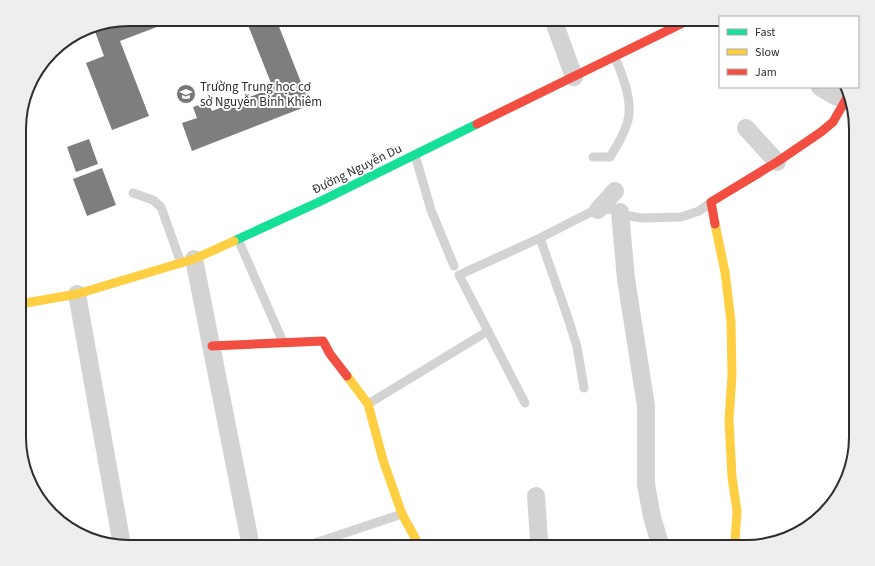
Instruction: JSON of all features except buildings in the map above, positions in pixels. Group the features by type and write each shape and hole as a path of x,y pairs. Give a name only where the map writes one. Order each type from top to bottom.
{"street":[{"path":"556,26 574,77"},
{"name":"Đường Nguyễn Du","path":"26,303 77,294 188,261 321,201 677,26"},
{"path":"822,88 835,96 844,97"},
{"path":"735,540 737,511 732,477 729,420 732,375 731,322 725,272 711,202 778,162 821,132 833,122 845,102"},
{"path":"746,128 778,162"},
{"path":"598,210 615,191"},
{"path":"620,212 626,279 646,406 646,484 652,517 659,540"},
{"path":"188,261 212,346 250,540"},
{"path":"77,294 121,539"},
{"path":"212,346 283,342 323,342 330,354 368,404 383,460 402,514 416,540"},
{"path":"536,496 539,540"}],"lane":[{"path":"593,156 610,157 617,146 628,121 629,111 627,92 615,57"},
{"path":"415,155 431,210 454,266"},
{"path":"133,193 153,200 161,207 188,261"},
{"path":"525,403 460,275 598,210 613,209 626,215 641,218 681,217 699,211 711,202"},
{"path":"540,238 577,347 584,388"},
{"path":"238,239 283,342"},
{"path":"368,404 488,331"},
{"path":"324,540 402,514"}],"traffic: fast":[{"path":"234,241 321,201 477,124"}],"traffic: slow":[{"path":"715,224 725,272 731,322 732,375 729,420 732,477 737,511 735,540"},
{"path":"26,303 77,294 194,259 234,241"},
{"path":"347,376 368,404 383,460 402,514 416,540"}],"traffic: jam":[{"path":"477,124 677,26"},
{"path":"715,224 711,202 777,162 821,132 833,122 845,101"},
{"path":"212,346 323,341 330,354 347,376"}],"place":[{"name":"Trường Trung học cơ sở Nguyễn Bỉnh Khiêm","path":"186,94"}]}
